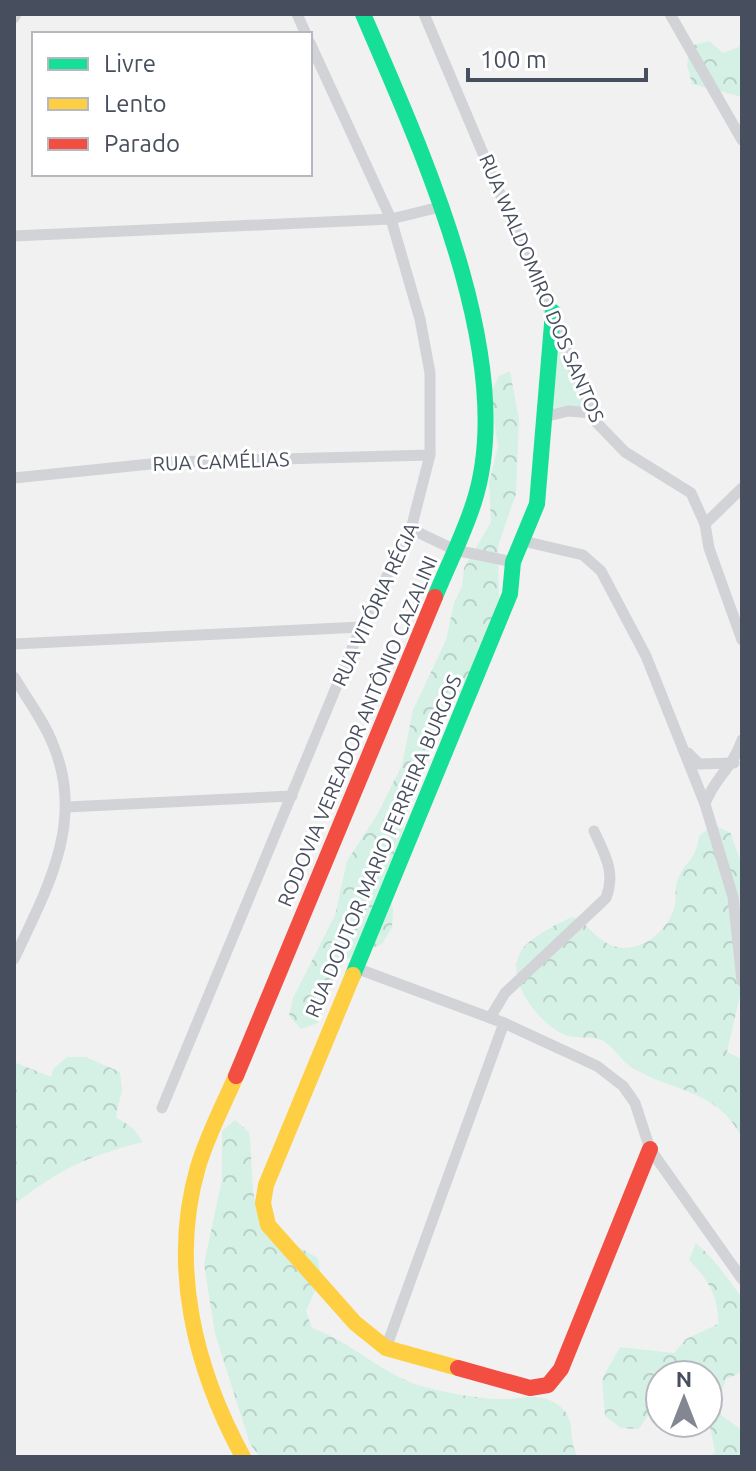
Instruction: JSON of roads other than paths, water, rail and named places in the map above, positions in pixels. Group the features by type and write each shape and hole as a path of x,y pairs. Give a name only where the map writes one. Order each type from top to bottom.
{"street":[{"name":"RODOVIA VEREADOR ANTÔNIO CAZALINI","path":"243,1457 209,1395 189,1316 185,1273 188,1216 198,1167 455,550 475,500 482,463 485,382 481,339 472,298 440,207 363,14"},
{"name":"RUA WALDOMIRO DOS SANTOS","path":"424,14 553,312 597,423 625,452 691,493 705,524 709,548 742,640"},
{"path":"670,14 742,140"},
{"name":"RUA VITÓRIA RÉGIA","path":"162,1108 361,627 411,529 430,455 430,373 420,319 391,219 312,47"},
{"path":"14,236 391,219 440,207"},
{"name":"RUA DOUTOR MARIO FERREIRA BURGOS","path":"386,1348 355,1323 268,1225 263,1203 266,1185 353,967 510,594 513,562 537,504 553,312"},
{"path":"544,417 568,411 593,413"},
{"name":"RUA CAMÉLIAS","path":"14,478 170,462 430,455"},
{"path":"705,524 742,488"},
{"path":"411,529 455,550 513,562"},
{"path":"523,541 583,555 601,571 646,656 705,804 733,897 742,981"},
{"path":"14,644 361,627"},
{"path":"14,677 54,744 65,779 67,807 63,842 52,879 14,959"},
{"path":"705,804 711,787 735,763 742,740"},
{"path":"682,747 699,764 735,763"},
{"path":"67,807 292,796"},
{"path":"490,1018 505,993 606,898 612,883 611,870 594,831"},
{"path":"353,967 504,1023 597,1066 623,1086 635,1103 650,1149 742,1279"},
{"path":"504,1023 386,1348 530,1388 548,1385 561,1369 650,1149"}]}
